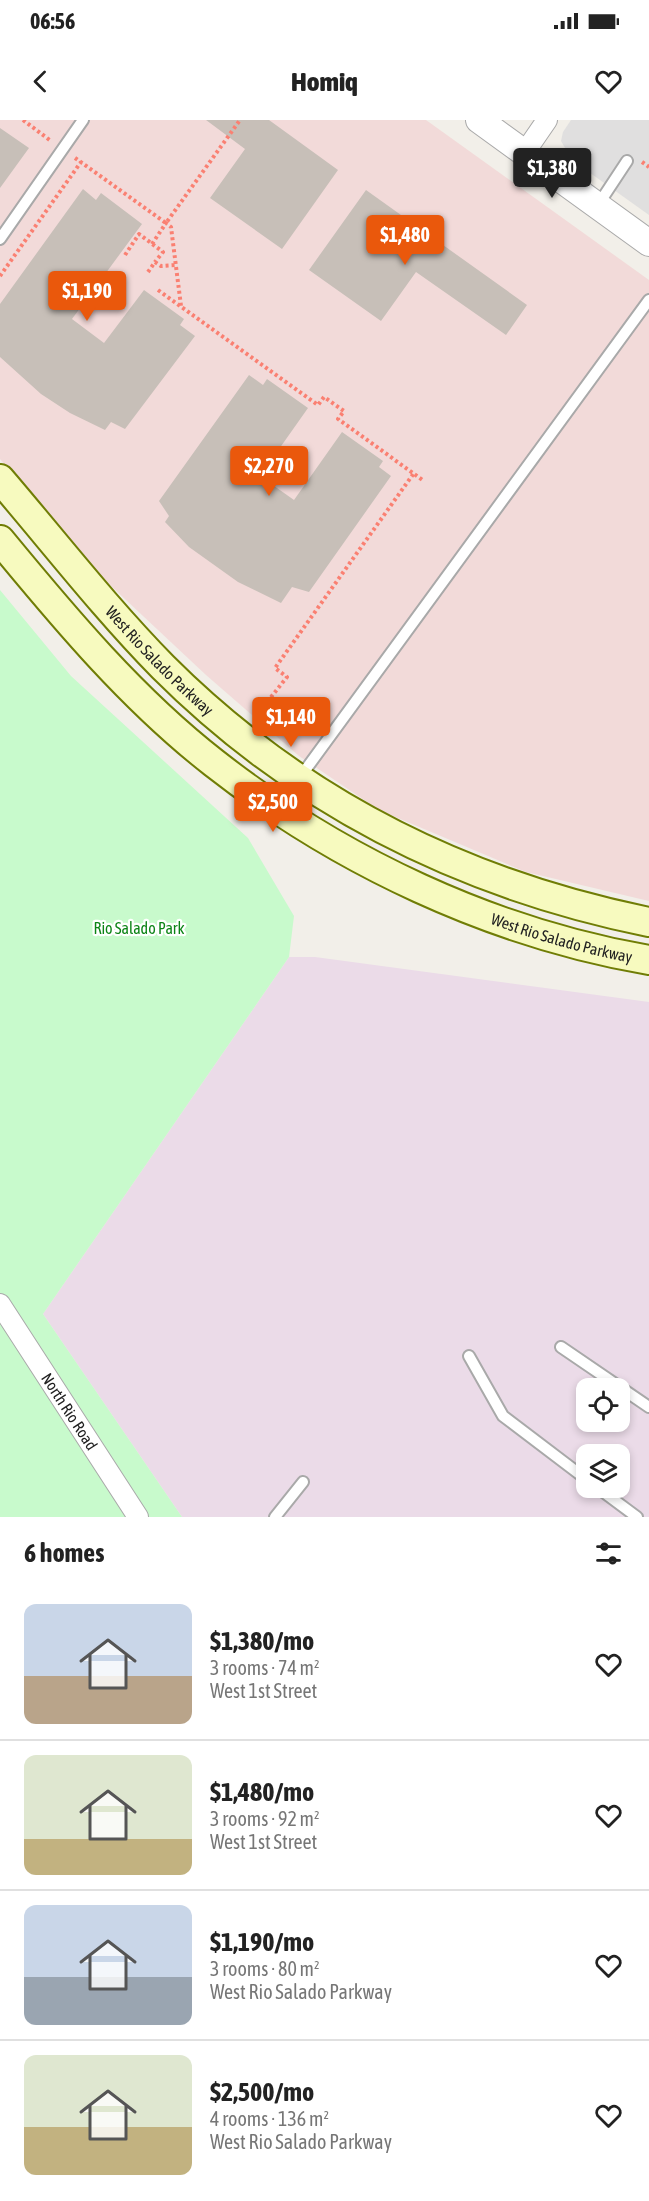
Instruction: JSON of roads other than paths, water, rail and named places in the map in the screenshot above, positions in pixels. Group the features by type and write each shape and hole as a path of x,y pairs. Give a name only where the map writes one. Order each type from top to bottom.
{"main road":[{"name":"West Rio Salado Parkway","path":"0,479 162,666 227,725 298,780 385,831 473,870 575,904 649,922"},
{"name":"West Rio Salado Parkway","path":"0,540 57,608 165,720 213,763 280,810 365,860 492,918 575,945 649,960"}],"street":[{"path":"479,120 649,243"},
{"path":"525,152 548,120"},
{"name":"North Rio Road","path":"0,1304 138,1517"}],"lane":[{"path":"0,239 83,120"},
{"path":"597,206 627,161"},
{"path":"280,810 298,780 649,300"},
{"path":"561,1347 649,1407"},
{"path":"469,1356 503,1416 576,1471"},
{"path":"275,1517 303,1482"},
{"path":"611,1498 637,1517"}],"park label":[{"name":"Rio Salado Park","path":"139,928"}]}
